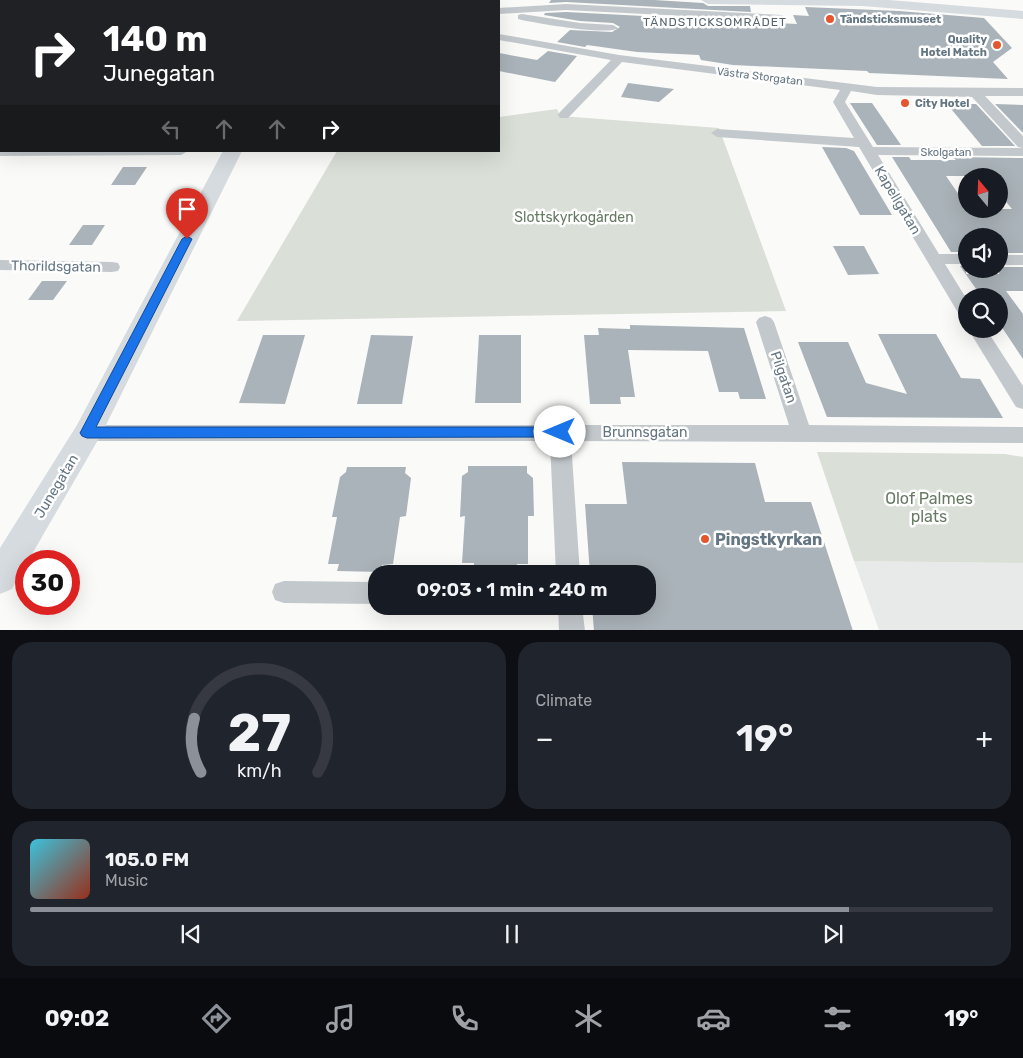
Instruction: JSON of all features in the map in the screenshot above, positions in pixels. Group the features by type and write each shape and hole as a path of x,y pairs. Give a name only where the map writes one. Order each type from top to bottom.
{"street":[{"path":"708,0 862,2 1023,15"},
{"path":"500,12 566,7 782,18"},
{"path":"500,12 580,26 613,28"},
{"name":"Västra Storgatan","path":"500,37 620,58 877,91 1023,92"},
{"path":"564,115 620,58"},
{"name":"Kapellgatan","path":"848,87 839,102 958,299"},
{"path":"975,93 1023,144"},
{"name":"Skolgatan","path":"717,133 866,147 1023,152"},
{"name":"Junegatan","path":"0,578 87,433 232,152"},
{"path":"933,259 958,259"},
{"path":"1008,260 1023,260"},
{"name":"Thorildsgatan","path":"0,265 112,267"},
{"name":"Pilgatan","path":"765,322 802,432"},
{"path":"983,338 1023,402"},
{"path":"560,432 567,565"},
{"name":"Brunnsgatan","path":"87,433 802,432 1023,435"},
{"path":"284,592 368,593"},
{"path":"571,615 572,630"}],"shaded area":[{"path":"854,561 1023,563 1023,630 879,630"}],"green space":[{"name":"Slottskyrkogården","path":"557,109 560,116 719,128 786,311 237,321 336,152 500,152 500,117"},
{"name":"Olof Palmes plats","path":"817,452 1005,454 1023,457 1023,563 854,561"}],"building":[{"path":"551,0 654,0 703,3 708,6 750,6 751,12 566,2 549,3"},
{"path":"805,7 899,11 984,18 1012,48 993,62 1008,79 733,65 701,60 699,55 637,52 587,45 585,47 557,42 570,30 612,32 620,27 613,23 580,21 544,15 545,13 566,12 797,24 793,15 809,16"},
{"path":"548,51 577,56 555,82 500,71 500,53 537,60"},
{"path":"628,83 674,89 659,102 621,97"},
{"path":"850,103 872,103 901,145 877,145"},
{"path":"947,104 976,104 1015,146 982,146"},
{"path":"995,104 1023,105 1023,133"},
{"path":"822,147 846,148 854,151 892,215 860,215"},
{"path":"892,157 909,157 911,160 956,160 953,157 1023,158 1023,253 1008,253 1008,228 958,228 958,252 951,252"},
{"path":"123,167 147,167 135,185 111,185"},
{"path":"83,225 105,225 92,245 69,245"},
{"path":"833,246 864,246 879,274 848,275"},
{"path":"1008,267 1023,267 1023,291 1008,291 1008,288 975,288 968,278 1008,278"},
{"path":"42,281 67,281 53,300 28,300"},
{"path":"1008,294 1023,314 1023,359 1008,336"},
{"path":"630,325 744,328 766,399 740,399 738,392 719,392 708,351 628,350 635,397 620,397 621,404 590,404 584,335 599,335 598,328 630,329"},
{"path":"878,334 936,334 961,378 980,379 1003,418 827,417 798,342 848,342 866,383 907,394"},
{"path":"263,335 305,335 285,404 239,403"},
{"path":"371,335 413,336 402,404 357,404"},
{"path":"479,335 521,335 521,403 475,403"},
{"name":"Pingstkyrkan","path":"622,462 755,463 765,502 811,502 853,630 594,630 593,615 656,615 656,565 589,565 585,504 627,504"},
{"path":"468,466 527,466 527,473 533,478 534,516 528,516 528,564 474,565 474,563 462,563 465,516 460,517 462,476 468,472"},
{"path":"347,467 406,467 405,473 411,478 406,516 400,517 393,564 368,565 368,572 337,571 339,564 328,564 337,517 332,517 340,477 346,472"}],"place":[{"name":"Tändsticksmuseet","path":"830,19"},
{"name":"Quality Hotel Match","path":"997,45"},
{"name":"City Hotel","path":"905,103"},
{"name":"Pingstkyrkan","path":"705,539"}],"district":[{"name":"TÄNDSTICKSOMRÅDET","path":"715,22"}],"route":[{"path":"187,239 87,433 560,432"}]}
